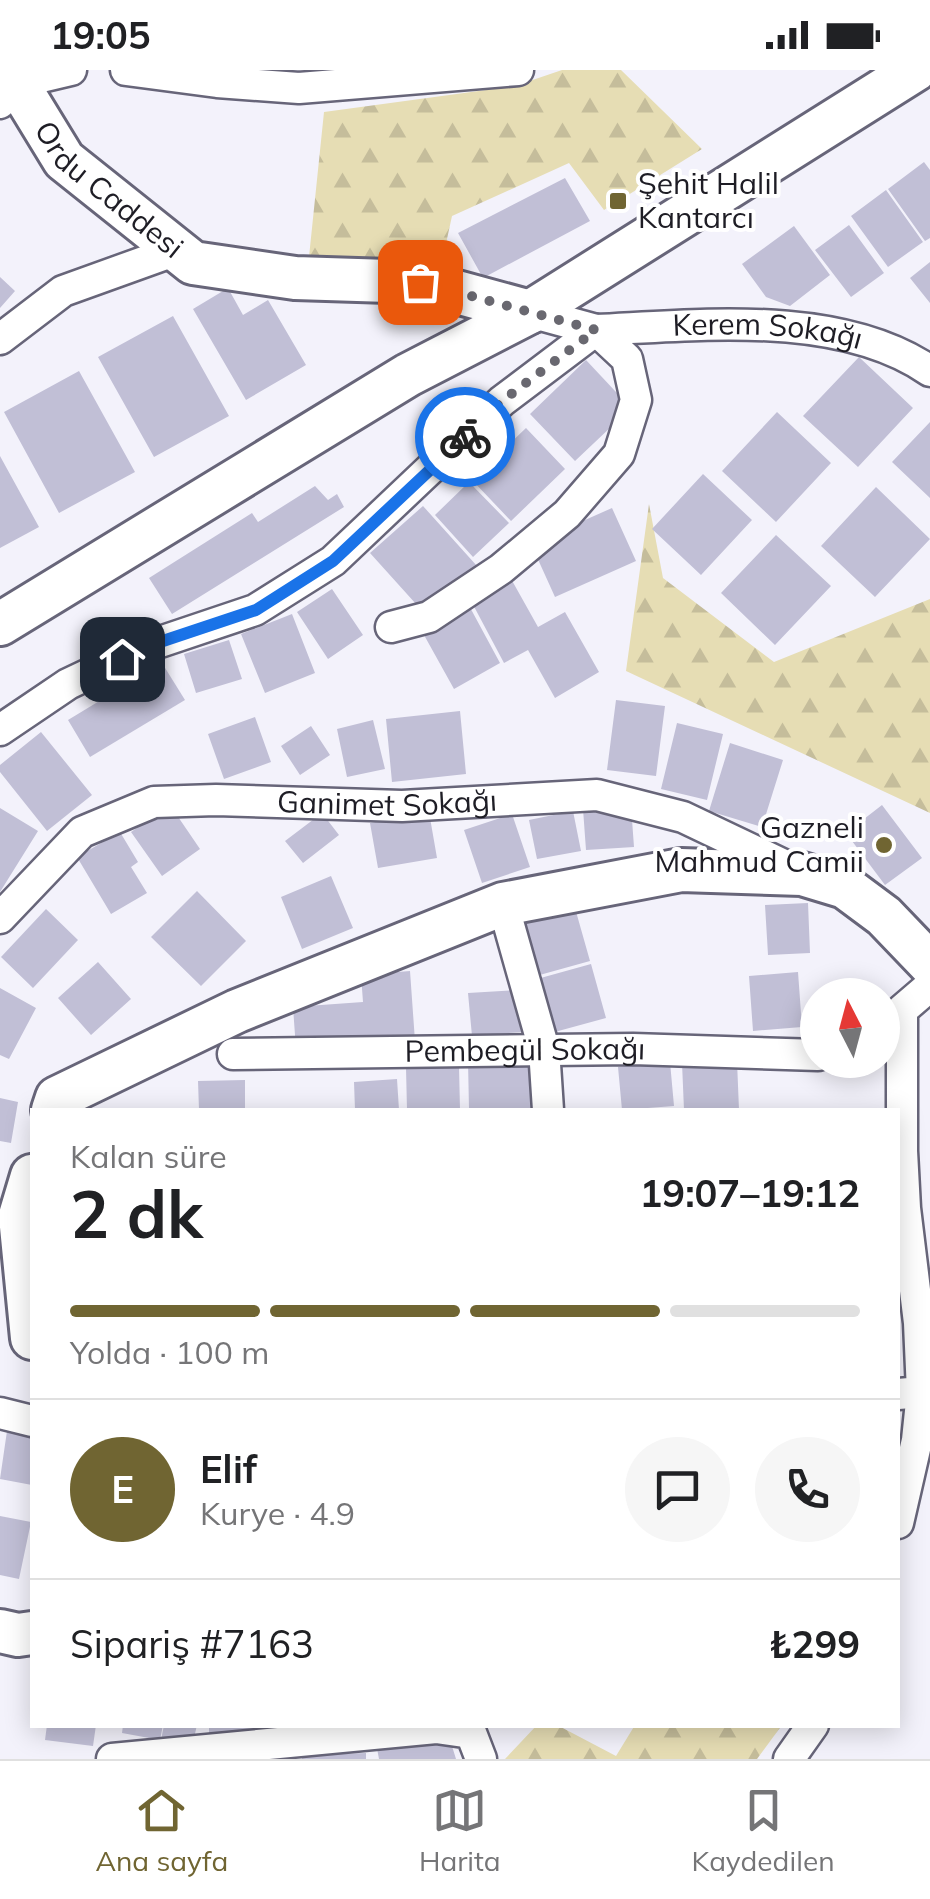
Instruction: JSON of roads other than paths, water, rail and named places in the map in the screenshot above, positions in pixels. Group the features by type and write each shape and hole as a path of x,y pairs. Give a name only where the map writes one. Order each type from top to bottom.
{"street":[{"path":"8,85 70,70"},
{"path":"126,70 299,88 518,70"},
{"path":"0,624 408,375 530,312 915,70"},
{"name":"Ordu Caddesi","path":"8,85 64,160 193,263 294,278 420,282 530,312"},
{"path":"0,339 63,292 177,250"},
{"name":"Kerem Sokağı","path":"530,312 596,330 794,326 867,342 930,371"},
{"path":"0,730 68,684 148,646 256,610 333,561 502,401 596,330 626,359 636,400 619,454 567,514 501,569 429,616 391,627"},
{"name":"Ganimet Sokağı","path":"0,918 82,832 154,802 402,806 597,795 683,816 802,874"},
{"path":"54,1108 57,1098 237,1012 503,904 681,870 802,874 846,887 884,916 930,964"},
{"path":"503,904 544,1049 548,1108"},
{"path":"900,1011 930,986"},
{"name":"Pembegül Sokağı","path":"232,1054 632,1049 800,1055"},
{"path":"897,1078 899,1108"},
{"path":"900,1124 902,1208 919,1323 910,1393 917,1440 900,1514"},
{"path":"30,1189 13,1274 30,1331"},
{"path":"0,1413 30,1420"},
{"path":"0,1631 30,1633"},
{"path":"112,1759 436,1728 471,1733 481,1759"},
{"path":"789,1759 811,1728"}],"place":[{"name":"Şehit Halil Kantarcı","path":"618,201"},
{"name":"Gazneli Mahmud Camii","path":"884,845"}]}
